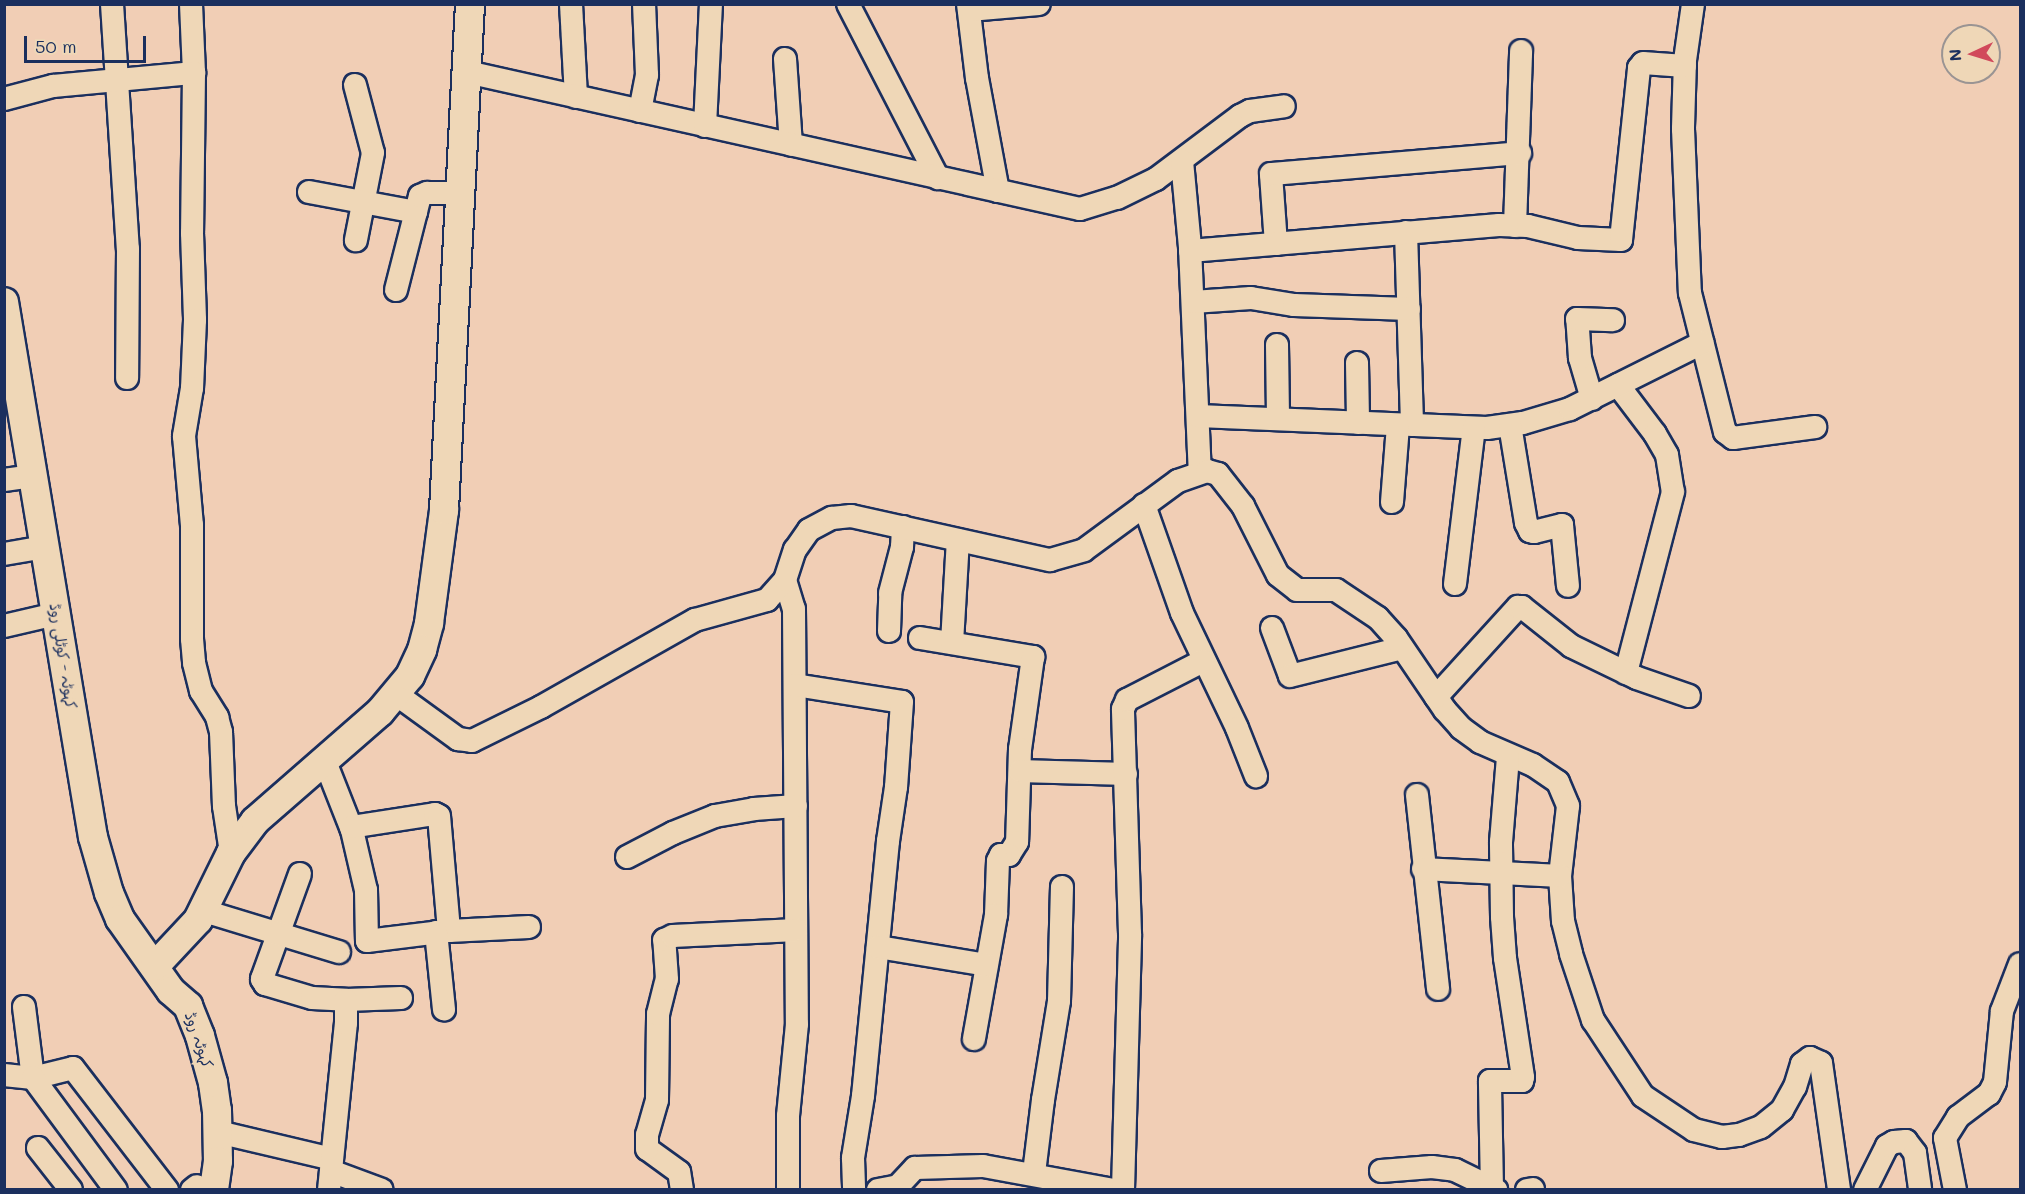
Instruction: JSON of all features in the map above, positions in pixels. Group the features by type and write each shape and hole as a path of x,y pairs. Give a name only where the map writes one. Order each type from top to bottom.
{"main road":[{"path":"155,966 204,911 231,853 269,807 396,694 410,676 422,650 431,612 444,510 470,4"},
{"name":"کہوٹہ - کوٹلی روڈ","path":"4,302 89,815 101,866 120,919 171,992"},
{"name":"کہوٹہ روڈ","path":"171,992 188,1005 200,1036 213,1083 218,1132 200,1189"},
{"name":"کہوٹہ روڈ","path":"171,992 196,1095 200,1134 200,1189"}],"street":[{"path":"112,4 128,249 127,378"},
{"path":"191,4 194,73 192,233 195,320 192,388 184,436 192,525 192,639 194,663 201,691 218,717 221,732 224,806 231,853"},
{"path":"572,4 576,97"},
{"path":"639,111 647,75 644,4"},
{"path":"705,126 711,4"},
{"path":"848,4 938,178"},
{"path":"998,191 977,78 969,7 1039,4"},
{"path":"1693,4 1685,66 1683,129 1690,293 1728,436 1733,438 1815,427"},
{"path":"1515,226 1520,153 1521,51"},
{"path":"785,59 791,145"},
{"path":"1190,251 1406,232 1515,226 1578,238 1621,240 1639,68 1643,63 1685,66"},
{"path":"467,72 1080,209 1130,193 1156,179 1240,116 1263,108 1284,106"},
{"path":"4,99 54,86 194,73"},
{"path":"355,85 373,153 356,240"},
{"path":"1276,244 1271,174 1520,153"},
{"path":"1182,161 1190,251 1200,472"},
{"path":"309,192 416,212"},
{"path":"396,290 420,196 427,193 461,194"},
{"path":"1392,502 1405,425 1409,309 1406,232"},
{"path":"1192,302 1251,298 1293,305 1409,309"},
{"path":"1592,399 1580,358 1577,319 1613,320"},
{"path":"1198,416 1474,428 1510,425 1550,417 1592,399 1702,343"},
{"path":"1277,345 1278,419"},
{"path":"1357,363 1358,423"},
{"path":"1618,385 1656,434 1667,455 1673,492 1626,673"},
{"path":"1510,425 1526,522 1530,531 1534,532 1562,525 1568,586"},
{"path":"1455,584 1474,428"},
{"path":"396,694 458,739 472,741 541,707 695,620 767,600 785,579 795,550 809,530 832,518 851,516 1050,560 1067,557 1103,538 1178,481 1200,472 1218,474 1243,506 1278,575 1297,590 1336,590 1378,618 1461,729 1480,742 1533,765 1558,782 1568,806 1560,876 1563,921 1593,1020 1643,1096 1694,1130 1722,1137 1739,1135 1761,1127 1782,1110 1795,1087 1802,1064 1810,1058 1821,1063 1839,1190"},
{"path":"4,480 33,476"},
{"path":"1144,505 1182,613 1237,728 1256,776"},
{"path":"889,631 890,593 902,548 903,527"},
{"path":"952,643 958,540"},
{"path":"4,554 45,547"},
{"path":"785,579 794,609 796,806 797,1024 788,1116 788,1190"},
{"path":"1436,698 1518,606 1571,646 1626,673 1689,696"},
{"path":"4,626 56,614"},
{"path":"1272,628 1290,676 1402,648"},
{"path":"920,638 1033,657 1020,749 1017,842 1009,855 1001,855 998,861 996,915 974,1039"},
{"path":"1124,1190 1130,934 1123,709 1127,700 1203,661"},
{"path":"795,685 902,702 896,787 863,1096 853,1158 854,1190"},
{"path":"1494,1189 1490,1081 1522,1081 1523,1077 1505,958 1500,875 1508,756"},
{"path":"324,759 351,827 366,890 367,941 442,932 530,927"},
{"path":"1020,771 1126,774"},
{"path":"1417,795 1438,989"},
{"path":"627,857 673,833 716,816 754,808 796,806"},
{"path":"351,827 435,814 439,816 444,1010"},
{"path":"1424,869 1500,875 1560,876"},
{"path":"300,874 261,979 265,984 312,998 346,1000 402,998"},
{"path":"1034,1173 1059,1001 1062,887"},
{"path":"204,911 339,951"},
{"path":"682,1190 679,1172 647,1149 647,1136 657,1100 658,1014 667,980 664,940 673,936 796,930"},
{"path":"878,947 987,965"},
{"path":"1955,1190 1945,1138 1958,1117 1989,1094 1995,1082 2002,1011 2020,964"},
{"path":"330,1173 346,1023 346,1000"},
{"path":"24,1007 33,1078 116,1190"},
{"path":"4,1075 33,1078 73,1068 167,1190"},
{"path":"218,1132 382,1190"},
{"path":"1865,1190 1887,1146 1894,1142 1906,1141 1915,1153 1920,1190"},
{"path":"38,1148 71,1190"},
{"path":"878,1190 898,1186 942,1169 983,1166 1034,1173 1114,1190"},
{"path":"1381,1171 1432,1167 1455,1170 1480,1180 1494,1189"},
{"path":"1527,1190 1533,1189"}]}
